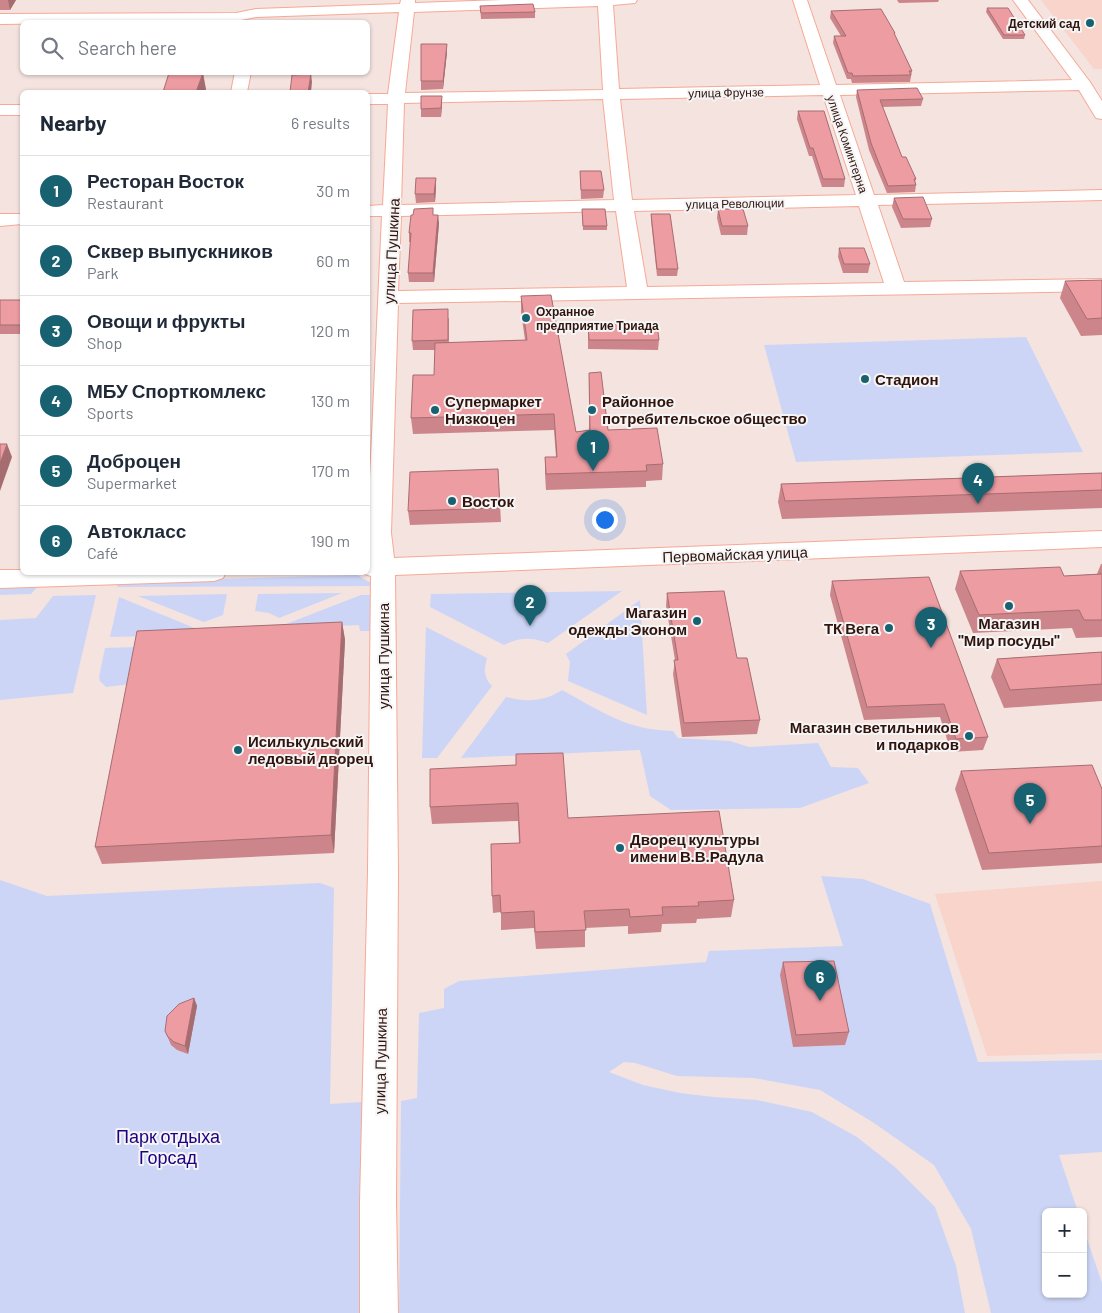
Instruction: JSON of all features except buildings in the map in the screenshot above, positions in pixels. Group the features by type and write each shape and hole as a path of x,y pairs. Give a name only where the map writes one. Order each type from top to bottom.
{"street":[{"path":"605,0 611,94 624,205 638,292"},
{"path":"0,18 236,17 256,12 407,3 630,0"},
{"name":"улица Коминтерна","path":"800,0 896,288"},
{"path":"1020,0 1084,85 1102,114"},
{"name":"улица Пушкина","path":"379,1313 378,1202 383,871 375,568 379,533 396,98 407,3"},
{"path":"239,90 242,75"},
{"name":"улица Фрунзе","path":"370,99 1084,85"},
{"path":"0,110 20,110"},
{"name":"улица Революции","path":"370,211 1102,196"},
{"path":"0,220 20,219"},
{"path":"389,297 1102,285"},
{"name":"Первомайская улица","path":"375,568 1102,539"},
{"path":"0,579 99,575"}],"shaded area":[{"path":"1041,0 1102,0 1102,69 1094,69"},
{"path":"1102,881 1102,1053 987,1056 935,894"}],"green space":[{"path":"1026,337 1083,452 796,462 764,345"},
{"path":"357,575 371,583 372,586 117,587 118,582"},
{"path":"41,583 31,594 0,595 0,586"},
{"path":"622,591 548,643 526,639 515,640 504,645 430,607 431,594"},
{"path":"342,593 279,618 269,613 255,611 258,594"},
{"path":"227,594 223,615 204,622 138,596"},
{"path":"96,595 73,693 0,700 0,620 36,618 53,596"},
{"path":"361,595 373,595 374,631 360,631 359,625 287,628 286,624"},
{"path":"119,597 197,629 194,635 110,637"},
{"path":"640,600 647,715 568,681 570,662 566,654"},
{"path":"426,627 487,658 485,673 492,686 437,758 422,758"},
{"path":"138,647 131,684 106,687 99,677 105,648"},
{"path":"562,690 614,718 641,727 673,731 678,738 730,741 749,747 818,743 831,767 858,768 869,783 800,808 671,810 650,796 640,750 461,758 506,697 535,700 548,697"},
{"path":"821,876 863,879 930,904 978,1062 1102,1060 1102,1152 1059,1155 1077,1208 1042,1208 1042,1298 1087,1298 1087,1239 1102,1283 1102,1313 991,1313 971,1229 934,1165 874,1123 820,1090 754,1078 677,1076 635,1063 624,1062 609,1072 643,1085 680,1093 757,1100 812,1112 857,1137 895,1167 935,1207 956,1266 965,1313 399,1313 401,1101 417,1098 419,1013 444,1008 444,989 459,981 706,962 709,951 843,946"},
{"name":"Парк отдыха Горсад","path":"0,880 47,896 320,883 334,888 330,1104 362,1102 361,1313 0,1313"}],"place":[{"name":"Детский сад","path":"1090,23"},
{"name":"Охранное предприятие Триада","path":"526,318"},
{"name":"Стадион","path":"865,379"},
{"name":"Супермаркет Низкоцен","path":"435,410"},
{"name":"Районное потребительское общество","path":"592,410"},
{"name":"Ресторан Восток","path":"593,471"},
{"name":"Восток","path":"452,501"},
{"name":"МБУ Спорткомлекс","path":"978,504"},
{"name":"Магазин \"Мир посуды\"","path":"1009,606"},
{"name":"Магазин одежды Эконом","path":"697,621"},
{"name":"Сквер выпускников","path":"530,626"},
{"name":"ТК Вега","path":"889,628"},
{"name":"Овощи и фрукты","path":"931,648"},
{"name":"Магазин светильников и подарков","path":"969,736"},
{"name":"Исилькульский ледовый дворец","path":"238,750"},
{"name":"Доброцен","path":"1030,824"},
{"name":"Дворец культуры имени В.В.Радула","path":"620,848"},
{"name":"Автокласс","path":"820,1001"}]}
